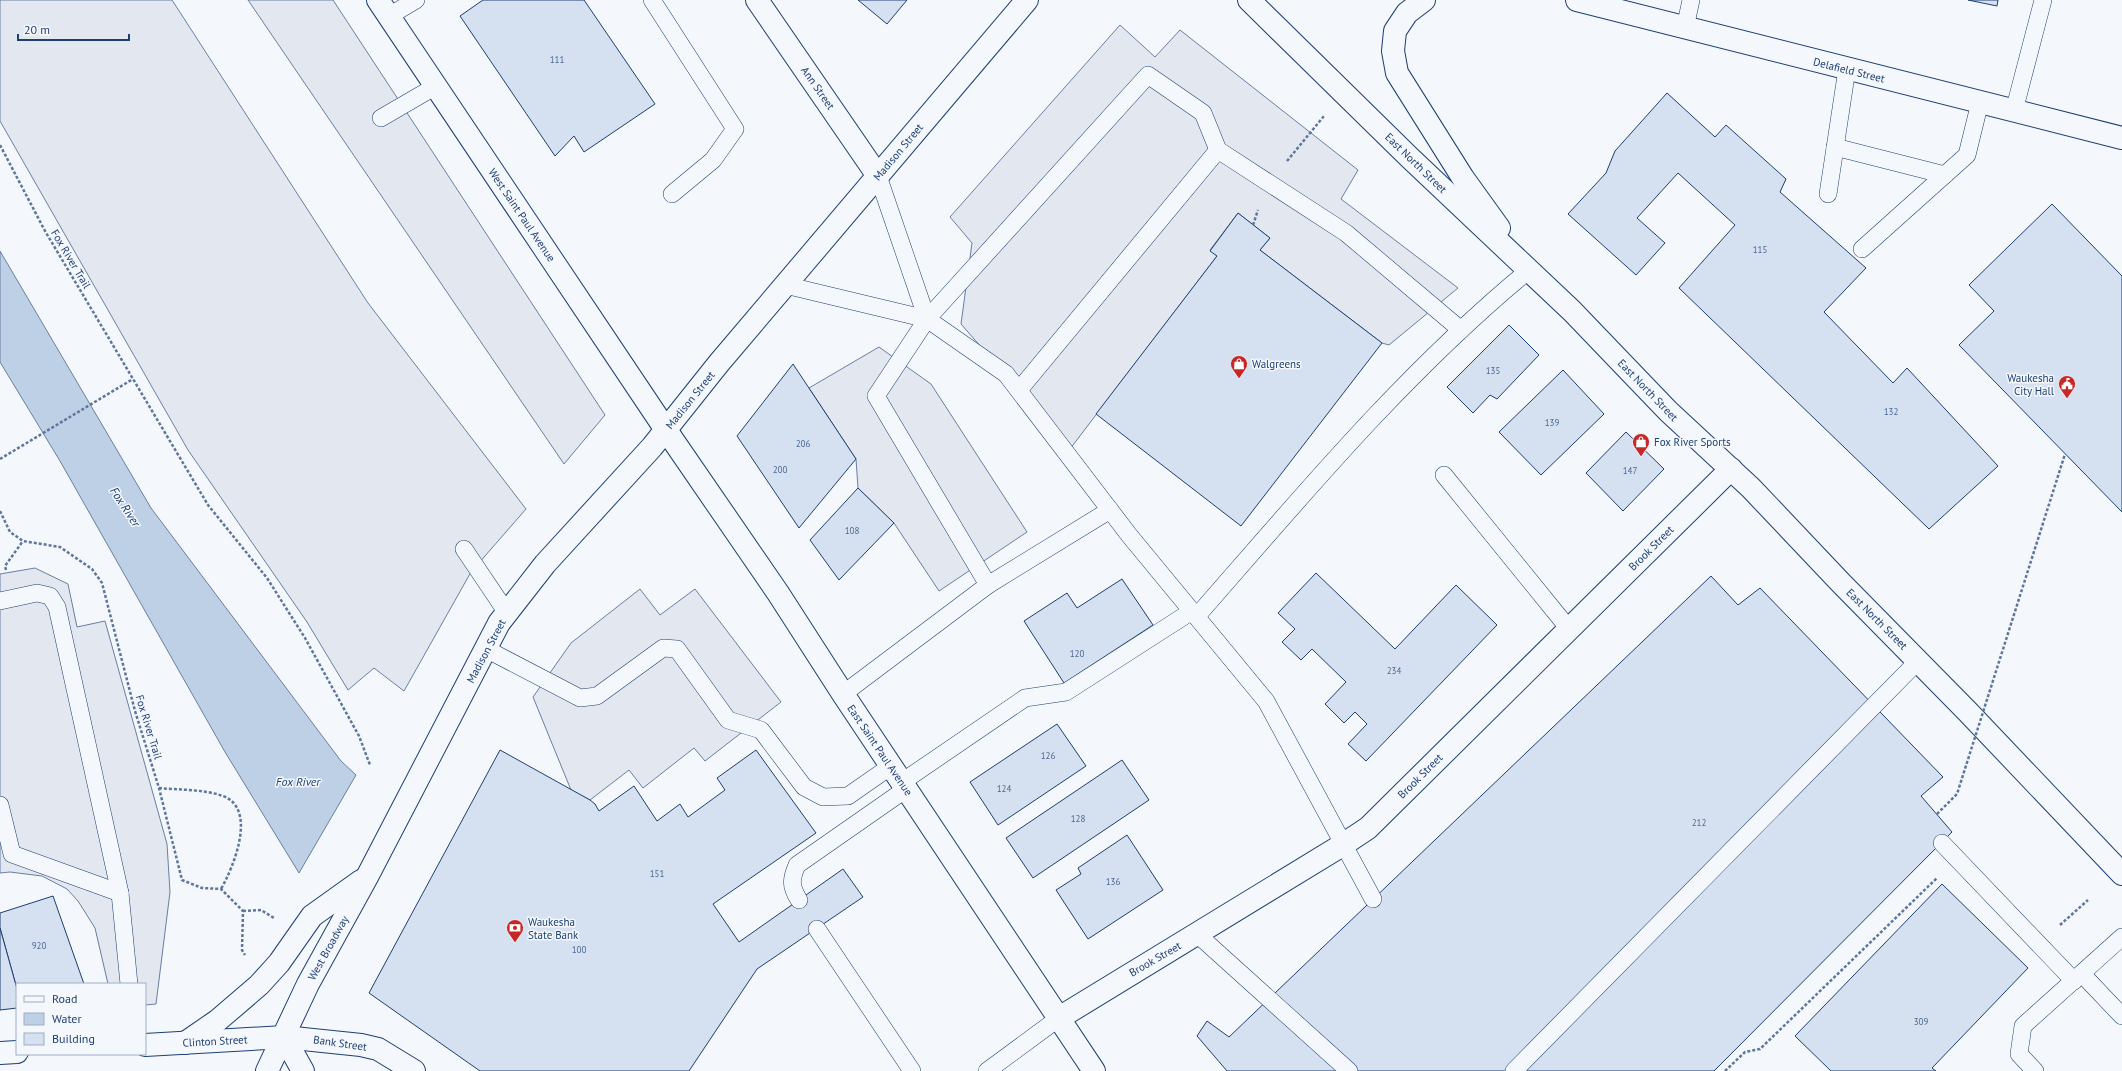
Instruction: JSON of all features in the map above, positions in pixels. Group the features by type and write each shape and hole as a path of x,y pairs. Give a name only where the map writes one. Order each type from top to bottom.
{"main road":[{"name":"Ann Street","path":"757,0 878,176"},
{"name":"Madison Street","path":"393,827 499,623 545,564 666,430 785,285 1026,0"},
{"name":"East North Street","path":"1249,0 1409,157 1572,311 1668,411 1731,469 2122,874"},
{"path":"1424,0 1407,13 1395,31 1392,51 1397,73 1463,178 1529,270"},
{"name":"Delafield Street","path":"1577,0 2122,138"},
{"name":"West Saint Paul Avenue","path":"384,8 666,430"},
{"name":"East Saint Paul Avenue","path":"666,430 778,593 843,694 1094,1071"},
{"name":"Brook Street","path":"1059,1018 1368,828 1731,469"},
{"name":"West Broadway","path":"267,1071 308,984 393,827"},
{"path":"185,1042 217,1021 259,985 279,963 312,916 367,877"},
{"path":"284,1036 303,1071"},
{"name":"Clinton Street","path":"146,1045 284,1036"},
{"name":"Bank Street","path":"284,1036 361,1045 378,1049 414,1071"},
{"path":"0,1053 16,1052"}],"lane":[{"path":"384,8 416,0"},
{"path":"652,0 734,129 713,160 672,194"},
{"path":"1685,28 1691,0"},
{"path":"2014,111 2043,0"},
{"path":"1828,194 1847,69"},
{"path":"988,585 876,396 927,319 1148,75 1203,113 1218,150 1346,233 1461,330"},
{"path":"381,118 436,86"},
{"path":"1862,249 1968,155 1980,102"},
{"path":"1836,147 1945,175"},
{"path":"1019,390 1218,150"},
{"path":"878,176 927,319"},
{"path":"799,900 793,892 791,879 797,865 900,779 1025,698 1066,692 1194,614 1365,425 1486,306 1529,270"},
{"path":"785,285 927,319 1006,374 1110,510 1266,701 1374,899"},
{"path":"1444,475 1569,629"},
{"path":"843,694 988,585 1110,510"},
{"path":"464,549 507,613"},
{"path":"0,601 37,593 50,596 57,607 120,893 129,983"},
{"path":"486,649 580,698 597,696 663,648 677,649 728,720 761,730 804,787 822,797 848,796 900,779"},
{"path":"1514,1071 1918,661"},
{"path":"0,805 12,854 120,893"},
{"path":"1942,843 2038,944 2122,1016"},
{"path":"817,928 912,1071"},
{"path":"1197,934 1349,1071"},
{"path":"2035,1071 2019,1054 2023,1026 2122,937"},
{"path":"987,1071 1059,1018"}],"path":[{"name":"Fox River Trail","path":"0,145 45,231 208,505 267,578 305,638 359,736 370,766"},
{"path":"0,459 134,379"},
{"path":"1937,814 1957,794 2065,454"},
{"name":"Fox River Trail","path":"0,511 10,532 23,541 60,547 92,569 102,583 135,711 159,788 182,880 202,888 221,889"},
{"path":"159,788 210,792 224,796 234,805 241,822 240,837 236,858 221,889 243,911 242,950 248,960"},
{"path":"1725,1071 1745,1052 1760,1049 1937,878"},
{"path":"2038,944 2088,900"},
{"path":"243,911 261,910 279,920"}],"shaded area":[{"path":"0,0 172,0 368,303 526,509 471,572 404,691 374,668 348,690 307,622 188,450 0,121"},
{"path":"248,0 333,0 605,415 564,464"},
{"path":"1120,25 1155,57 1180,30 1358,170 1341,199 1458,288 1389,345 1382,343 1260,250 1270,238 1238,213 1210,250 1217,256 1070,449 961,324 972,243 950,217"},
{"path":"879,347 931,384 1027,532 939,591 894,523 858,488 856,459 809,388"},
{"path":"35,568 68,584 77,627 105,621 167,844 170,892 156,1004 146,1005 146,983 108,983 95,928 78,901 67,889 42,876 10,872 0,873 0,574"},
{"path":"640,589 660,615 695,589 781,702 705,761 694,748 643,788 629,770 590,800 571,790 533,697 571,643"}],"water":[{"name":"Fox River","path":"0,251 151,508 341,761 356,775 299,873 225,752 60,461 0,362"}],"building":[{"path":"483,0 584,0 655,104 584,152 574,136 555,156 460,16"},
{"path":"858,0 907,0 887,24"},
{"path":"1968,0 1998,0 1997,6"},
{"path":"1667,93 1715,137 1726,125 1786,179 1780,192 1866,268 1824,312 1893,383 1907,368 1998,466 1929,529 1679,288 1735,225 1678,173 1637,218 1665,243 1636,275 1568,214 1606,173 1615,151"},
{"name":"Waukesha City Hall","path":"2052,204 2122,276 2122,512 1959,345 1994,311 1969,285"},
{"name":"Walgreens","path":"1238,213 1270,238 1260,250 1382,343 1241,526 1096,414 1217,256 1210,251"},
{"path":"1509,325 1539,355 1497,399 1490,395 1473,413 1447,387"},
{"path":"793,364 856,459 799,528 737,436"},
{"path":"1563,370 1604,414 1541,475 1499,432"},
{"path":"1626,432 1664,469 1623,511 1586,473"},
{"path":"858,488 894,523 839,580 810,540"},
{"path":"1316,573 1395,649 1456,585 1497,625 1366,761 1348,744 1367,724 1355,712 1344,723 1325,704 1346,682 1312,649 1301,660 1282,642 1295,629 1278,613"},
{"path":"1711,576 1738,605 1760,588 1943,777 1921,796 1952,832 1714,1071 1227,1071 1197,1036 1207,1021 1229,1037"},
{"path":"1122,579 1153,625 1064,683 1024,621 1067,593 1077,608"},
{"path":"1057,724 1086,766 998,825 970,782"},
{"path":"500,750 590,800 595,804 599,811 634,786 657,821 680,804 688,817 725,790 717,778 756,750 816,833 713,904 739,942 843,869 863,897 757,969 689,1071 480,1071 369,993"},
{"path":"1122,760 1149,800 1033,878 1006,838"},
{"path":"1127,835 1163,890 1088,939 1056,890 1081,874 1078,868"},
{"path":"1942,884 2028,968 1932,1068 1936,1071 1831,1071 1795,1036"},
{"path":"53,896 84,983 16,983 16,985 0,928 0,913"},
{"path":"0,928 16,985 16,1008 0,1010"}],"place":[{"name":"Walgreens","path":"1239,379"},
{"name":"Waukesha City Hall","path":"2067,399"},
{"name":"Fox River Sports","path":"1641,457"},
{"name":"Waukesha State Bank","path":"515,943"}]}
